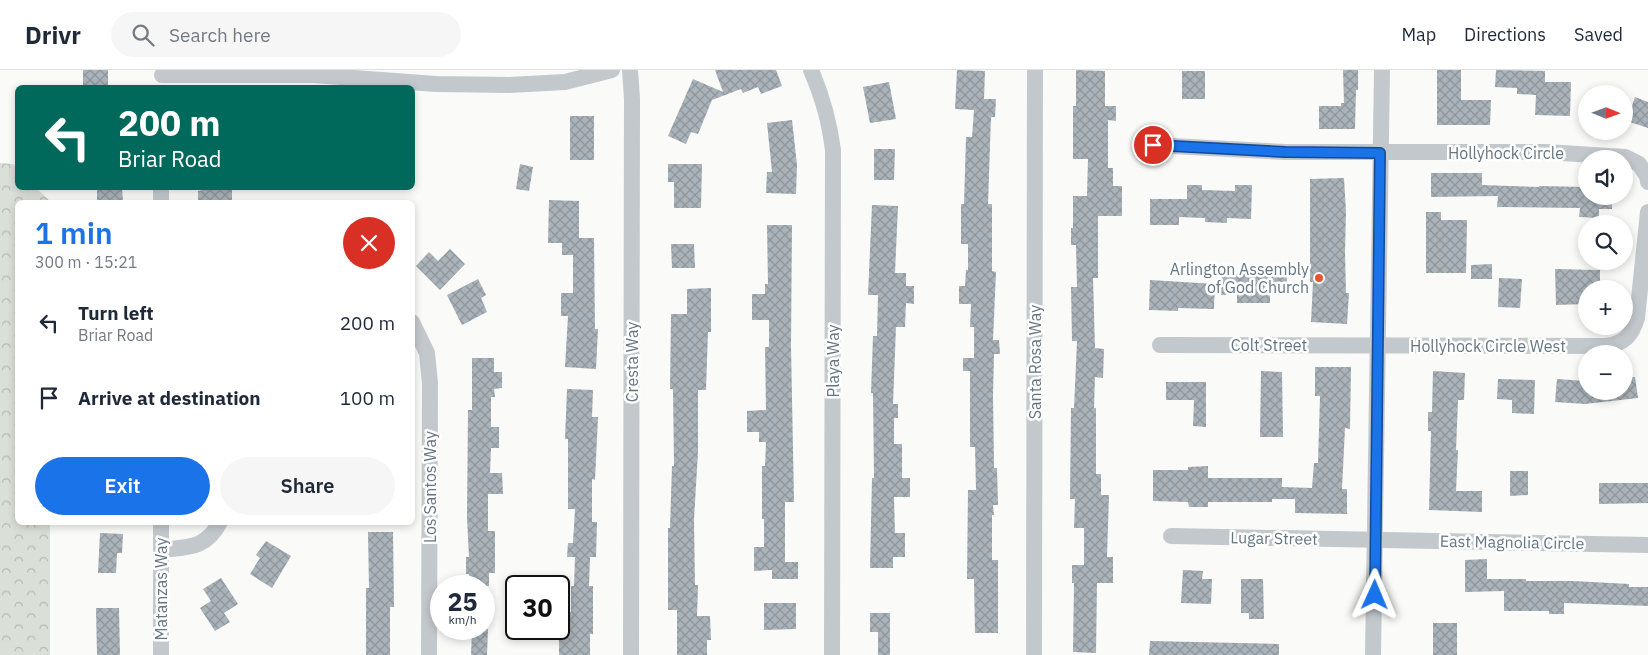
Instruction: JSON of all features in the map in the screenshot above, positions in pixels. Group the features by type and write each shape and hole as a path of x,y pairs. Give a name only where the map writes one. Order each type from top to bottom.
{"street":[{"path":"162,77 314,75 436,84 510,85 565,82 612,70"},
{"name":"Cresta Way","path":"630,70 632,99 631,655"},
{"name":"Playa Way","path":"811,70 829,120 833,150 832,655"},
{"name":"Santa Rosa Way","path":"1034,655 1035,70"},
{"path":"1374,655 1382,70"},
{"name":"Hollyhock Circle","path":"1153,145 1285,152 1546,152 1625,157 1639,164 1647,176 1648,182"},
{"name":"Hollyhock Circle West","path":"1378,346 1617,345 1627,339 1634,328 1637,318 1648,212"},
{"name":"Los Santos Way","path":"415,328 427,352 430,383 429,655"},
{"name":"Colt Street","path":"1160,345 1378,346"},
{"name":"Matanzas Way","path":"160,655 161,525"},
{"path":"161,550 195,546 213,535 218,525"},
{"name":"Lugar Street","path":"1171,536 1376,540"},
{"name":"East Magnolia Circle","path":"1376,540 1648,544"}],"green space":[{"path":"0,163 13,164 15,166 15,190 38,190 49,200 15,200 15,525 50,525 50,655 0,655"}],"building":[{"path":"83,70 108,70 108,85 83,85"},
{"path":"715,70 776,70 782,86 761,94 758,87 743,93 741,89 712,100 698,134 691,132 686,144 668,136 693,79 723,92"},
{"path":"957,70 985,71 984,99 996,99 995,117 991,117 988,204 992,204 992,271 996,272 993,340 999,340 1000,354 994,354 994,468 997,468 998,505 993,505 994,515 992,515 992,560 998,560 998,633 975,633 974,579 967,579 968,490 976,490 975,447 970,447 970,371 963,371 963,358 974,358 974,327 970,327 971,304 959,304 959,286 965,286 966,270 968,270 968,244 961,244 961,204 964,204 966,137 972,137 974,110 955,109"},
{"path":"1076,70 1105,71 1105,106 1116,106 1116,121 1108,120 1108,168 1113,168 1113,186 1122,186 1122,216 1098,216 1098,278 1093,278 1095,348 1104,349 1103,378 1095,377 1096,474 1101,474 1101,495 1109,495 1107,557 1113,557 1113,583 1097,583 1096,653 1073,652 1074,583 1072,583 1072,565 1084,565 1084,528 1074,528 1075,499 1070,499 1071,408 1074,408 1077,341 1072,341 1071,287 1077,287 1076,245 1071,245 1071,228 1073,228 1073,196 1087,196 1088,159 1073,159 1073,106 1076,106"},
{"path":"1343,70 1358,70 1355,129 1319,129 1319,106 1341,106 1341,103 1344,103"},
{"path":"1437,70 1461,70 1461,100 1491,100 1490,125 1437,125"},
{"path":"1496,70 1545,71 1545,82 1571,82 1570,116 1535,115 1536,95 1517,94 1517,88 1495,87"},
{"path":"1182,71 1205,71 1205,99 1182,99"},
{"path":"889,82 896,119 870,123 863,87"},
{"path":"1635,97 1648,102 1648,128 1633,123 1633,103"},
{"path":"570,116 594,116 594,160 570,160"},
{"path":"792,120 797,165 796,194 766,193 767,172 772,172 767,123"},
{"path":"874,149 895,149 894,180 874,180"},
{"path":"520,164 533,167 529,191 516,189"},
{"path":"668,164 702,164 701,208 674,208 674,182 668,182"},
{"path":"1431,173 1482,173 1482,185 1578,187 1578,205 1612,205 1612,209 1599,209 1599,215 1579,215 1580,208 1497,207 1498,196 1431,197"},
{"path":"1344,178 1346,293 1349,293 1347,324 1311,322 1313,282 1310,282 1310,179"},
{"path":"1187,185 1202,185 1202,190 1235,191 1235,185 1252,185 1251,219 1227,218 1227,223 1205,222 1205,218 1179,217 1179,225 1150,225 1150,199 1187,199"},
{"path":"97,190 122,190 123,200 97,200"},
{"path":"232,190 232,200 198,200 198,191"},
{"path":"549,200 579,201 579,238 594,238 595,329 598,329 596,369 565,367 568,316 561,316 561,293 573,293 573,255 562,255 562,243 548,243"},
{"path":"872,205 898,206 895,273 906,273 906,286 914,286 914,304 906,303 905,327 896,327 893,404 898,404 898,418 894,418 894,444 902,444 902,478 910,478 910,497 894,497 895,533 905,533 905,557 893,557 893,568 870,568 872,478 874,478 873,393 871,393 873,336 877,336 878,295 868,295"},
{"path":"1426,212 1441,212 1441,220 1467,220 1466,273 1426,273"},
{"path":"767,225 792,225 791,346 794,502 785,502 785,562 798,562 798,579 772,579 772,570 754,571 754,547 764,547 762,466 765,466 766,442 759,442 759,432 747,432 747,411 766,410 765,347 769,347 769,320 752,320 752,294 765,294 765,284 768,284"},
{"path":"671,244 694,244 695,268 672,268"},
{"path":"450,249 465,264 440,290 416,266 429,252 438,261"},
{"path":"1492,264 1492,279 1471,279 1471,265"},
{"path":"1555,269 1600,270 1600,280 1578,280 1578,304 1556,305"},
{"path":"1287,273 1287,295 1270,295 1270,303 1237,303 1237,294 1221,295 1221,274"},
{"path":"1499,278 1522,279 1520,308 1498,307"},
{"path":"478,279 486,295 481,298 487,312 462,325 447,295"},
{"path":"1150,280 1215,284 1214,309 1178,308 1178,311 1149,310"},
{"path":"711,288 711,332 708,332 706,390 698,390 698,452 694,519 695,585 698,585 697,616 710,616 711,640 707,640 707,655 677,655 677,610 668,610 668,528 670,528 672,466 674,466 673,389 670,389 671,314 687,314 687,289"},
{"path":"472,358 494,358 494,372 502,372 502,388 494,389 495,397 491,397 491,427 499,427 499,448 491,448 490,473 502,473 503,494 488,494 488,531 495,531 495,573 489,573 489,575 466,574 466,557 469,557 467,518 468,410 472,410"},
{"path":"1315,367 1351,367 1350,429 1345,428 1342,489 1347,489 1347,514 1295,513 1295,499 1272,499 1272,502 1208,502 1208,507 1189,507 1188,502 1153,501 1153,470 1188,470 1188,467 1208,466 1208,478 1282,478 1282,487 1312,488 1314,463 1318,463 1320,396 1315,396"},
{"path":"1261,371 1282,372 1283,437 1260,437"},
{"path":"1433,371 1465,373 1464,400 1458,400 1456,491 1482,491 1482,512 1429,510 1431,431 1428,431 1428,412 1432,412"},
{"path":"1633,377 1635,377 1638,398 1633,399"},
{"path":"1498,379 1535,380 1534,414 1512,413 1512,400 1497,399"},
{"path":"1557,379 1578,380 1578,400 1620,400 1585,404 1555,402"},
{"path":"1166,382 1206,382 1206,427 1193,426 1194,400 1166,400"},
{"path":"567,389 593,390 592,417 598,417 595,480 592,479 592,522 597,522 596,557 590,557 589,586 593,586 593,634 590,634 590,655 559,655 559,640 570,640 571,586 574,586 575,557 567,557 568,543 573,543 575,509 568,509 568,439 565,439"},
{"path":"1510,471 1528,471 1528,495 1510,496"},
{"path":"1599,483 1648,483 1648,503 1599,504"},
{"path":"368,532 393,532 394,607 390,607 390,655 366,655 366,588 369,588"},
{"path":"100,533 123,534 122,553 117,553 116,573 98,573"},
{"path":"266,541 291,556 272,588 250,574 260,558 256,555"},
{"path":"1487,559 1487,579 1573,581 1629,584 1629,587 1648,587 1648,606 1564,603 1564,614 1549,614 1549,611 1504,611 1504,591 1465,592 1465,560"},
{"path":"1183,570 1203,571 1202,579 1212,579 1211,604 1181,603"},
{"path":"221,578 238,604 224,613 230,622 215,631 200,608 211,601 203,589"},
{"path":"1241,579 1263,579 1264,619 1249,619 1249,613 1241,613"},
{"path":"764,603 796,603 796,629 764,630"},
{"path":"96,608 119,608 120,655 97,655"},
{"path":"870,613 890,613 890,655 878,655 878,632 870,632"},
{"path":"1433,623 1457,623 1457,655 1433,655"},
{"path":"472,640 488,640 487,655 471,655"},
{"path":"1150,641 1279,644 1279,655 1149,655"}],"place":[{"name":"Arlington Assembly of God Church","path":"1319,278"}],"route":[{"path":"1153,145 1285,152 1380,153 1375,595"}]}
